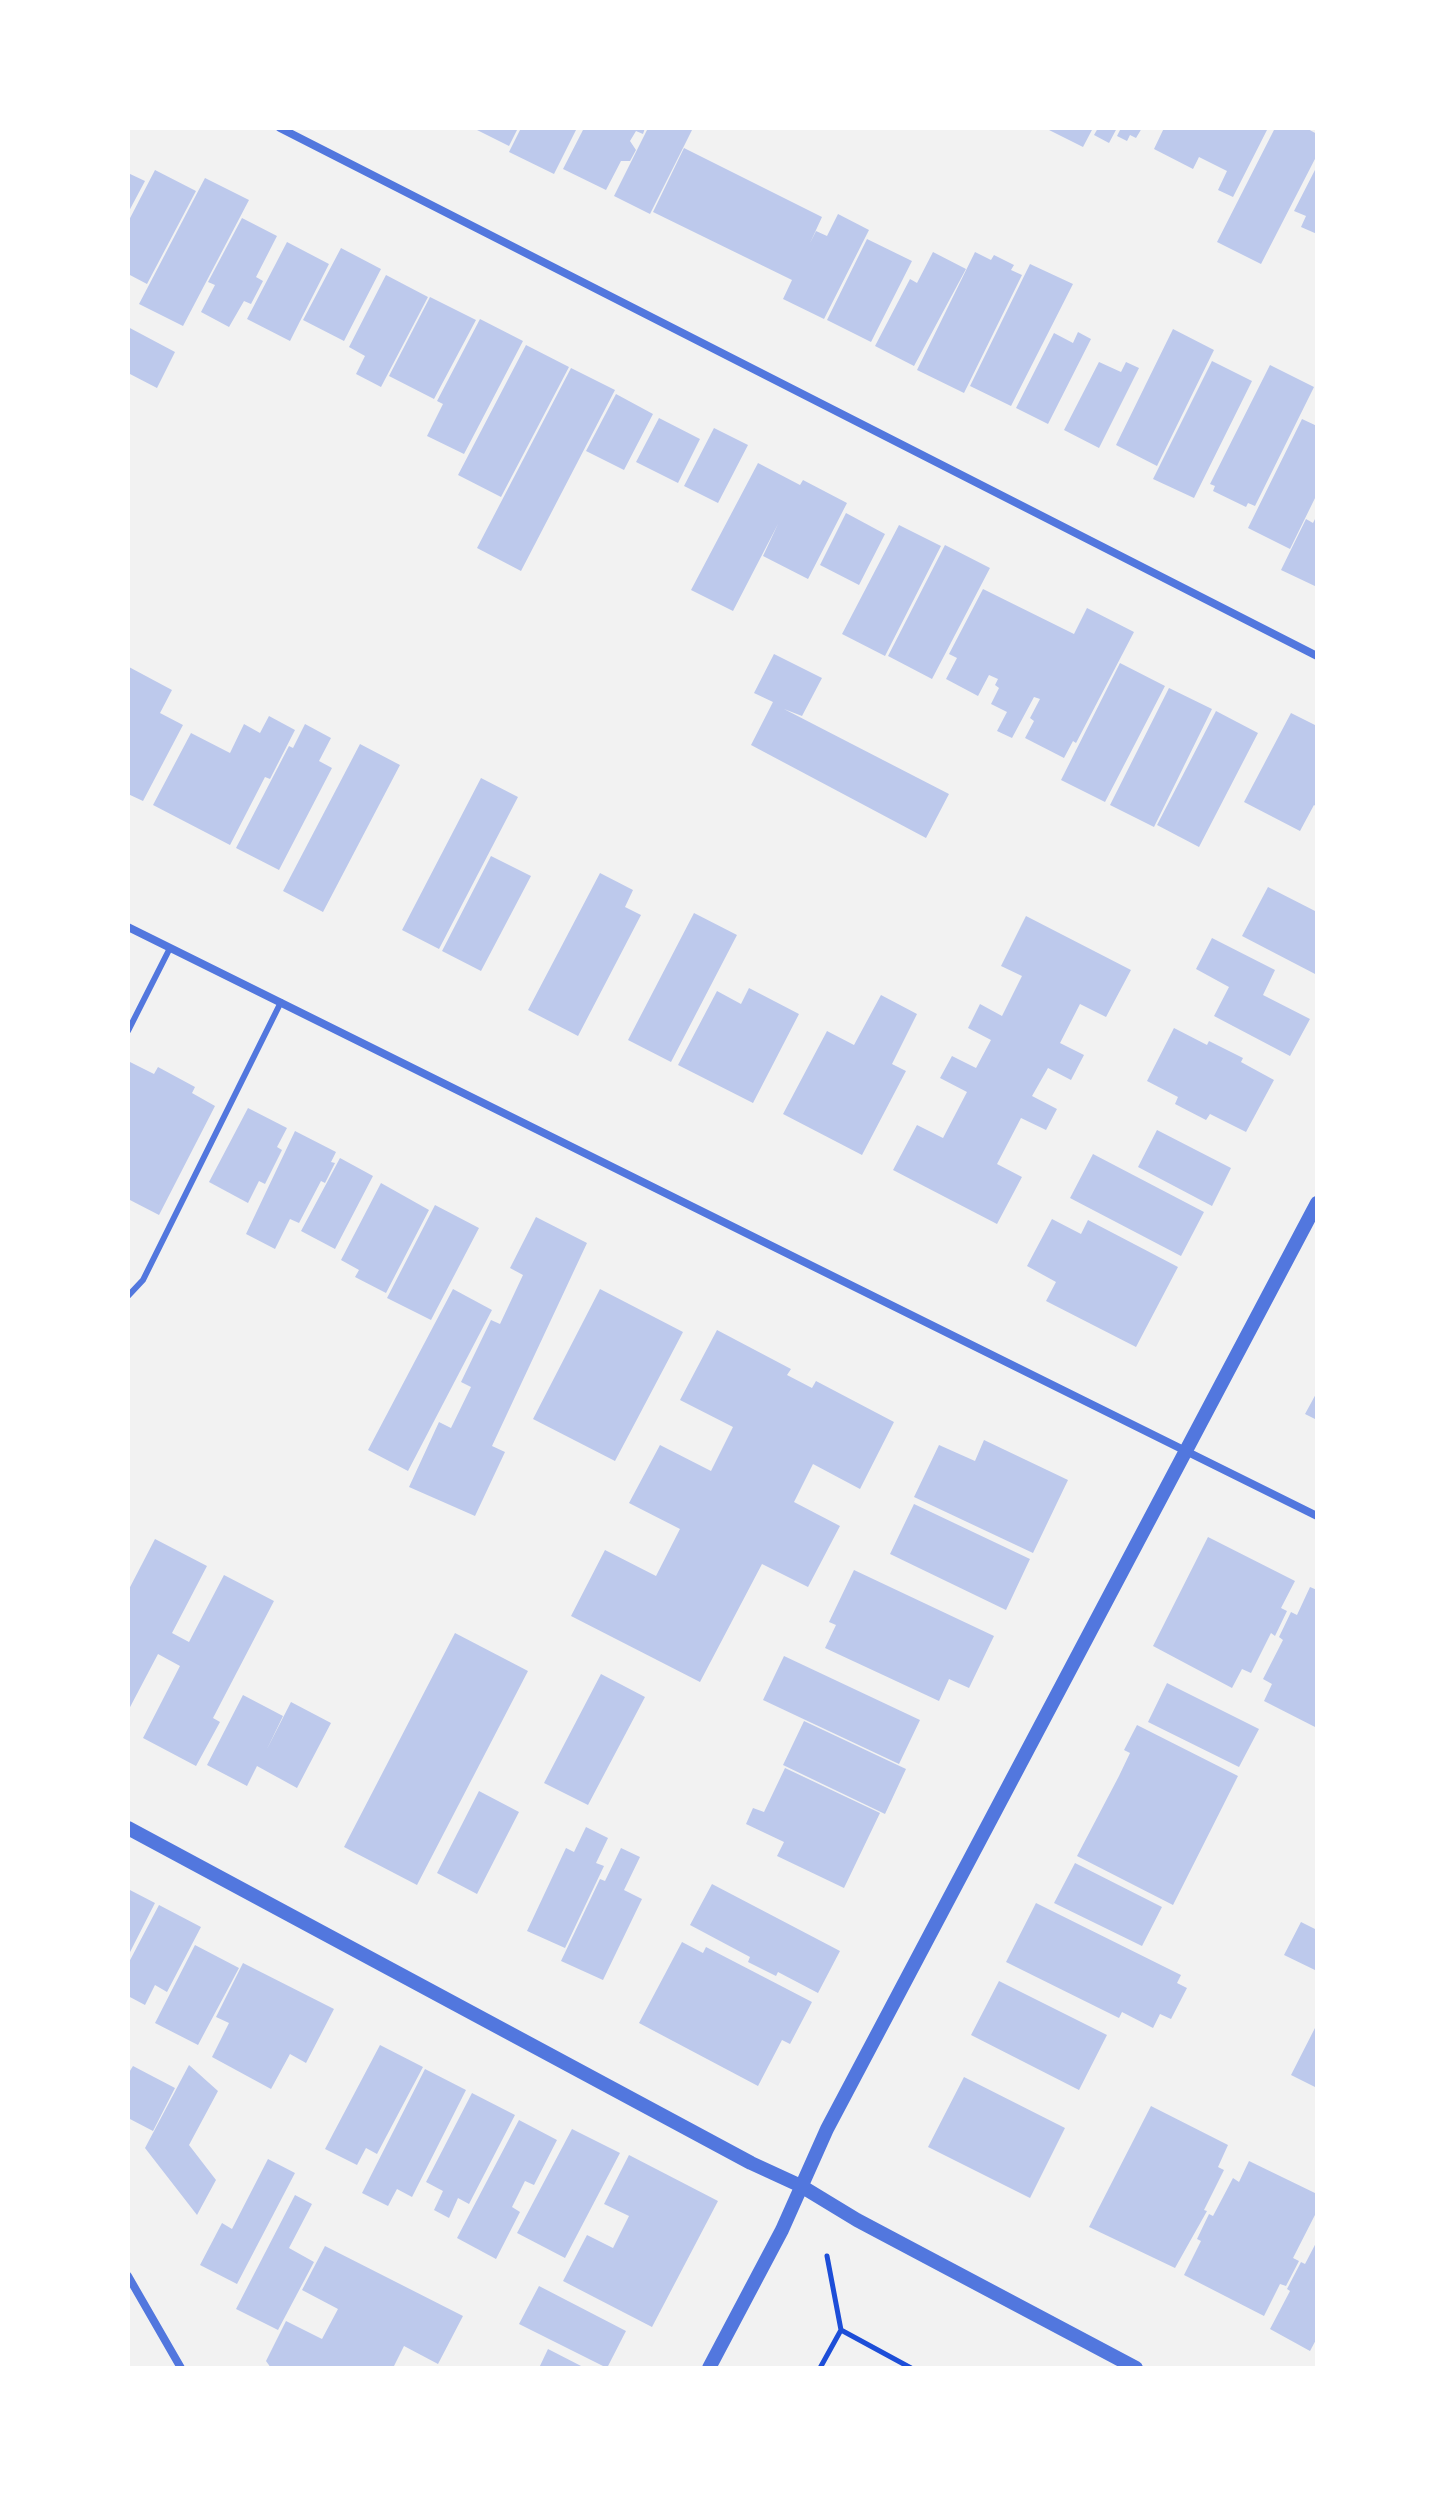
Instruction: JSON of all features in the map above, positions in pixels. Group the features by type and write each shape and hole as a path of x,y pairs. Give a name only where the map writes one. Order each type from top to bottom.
{"street":[{"path":"280,128 1317,656"},
{"path":"128,927 1317,1516"},
{"path":"709,2368 782,2230 827,2129 1317,1203"},
{"path":"128,1828 1136,2368"},
{"path":"128,2276 181,2368"}],"lane":[{"path":"128,1031 170,948"},
{"path":"128,1296 143,1280 281,1002"}],"path":[{"path":"820,2368 841,2330 827,2256"},
{"path":"841,2330 911,2368"}],"building":[{"path":"473,128 518,128 509,146"},
{"path":"521,128 577,128 554,174 509,152"},
{"path":"584,128 645,128 643,134 636,131 630,141 636,150 630,161 621,161 606,190 563,169"},
{"path":"648,128 693,128 650,214 614,196"},
{"path":"1045,128 1093,128 1083,147"},
{"path":"1098,128 1117,128 1109,143 1094,135"},
{"path":"1121,128 1142,128 1136,138 1130,135 1127,141 1117,136"},
{"path":"1164,128 1268,128 1233,197 1218,190 1227,171 1199,157 1193,169 1154,149"},
{"path":"1275,128 1306,128 1317,134 1317,155 1261,264 1217,242"},
{"path":"684,148 822,217 810,243 816,231 827,236 838,214 869,230 824,319 783,299 792,280 653,212"},
{"path":"1317,166 1317,234 1301,227 1306,216 1294,211"},
{"path":"155,170 196,191 147,284 128,274 128,222"},
{"path":"128,173 145,181 128,213"},
{"path":"205,178 249,200 183,326 139,304"},
{"path":"242,218 277,236 256,277 263,281 251,304 244,301 229,327 201,312 215,285 208,282"},
{"path":"867,239 912,261 871,342 827,320"},
{"path":"287,242 329,264 290,341 247,319"},
{"path":"341,248 381,269 344,341 303,320"},
{"path":"933,252 966,269 914,366 875,346 910,279 917,283"},
{"path":"975,252 991,260 994,255 1014,265 1011,270 1022,275 964,393 917,370"},
{"path":"1030,264 1073,284 1011,406 970,386"},
{"path":"386,275 428,297 381,387 356,374 365,356 349,347"},
{"path":"430,297 476,320 434,399 389,376"},
{"path":"480,319 523,341 464,454 427,436 443,404 437,401"},
{"path":"128,327 175,352 157,388 128,373"},
{"path":"1173,329 1214,350 1157,466 1116,445"},
{"path":"1078,332 1091,339 1048,424 1016,408 1054,333 1073,343"},
{"path":"526,345 569,367 501,497 458,475"},
{"path":"1212,361 1252,381 1194,498 1153,479"},
{"path":"1099,362 1121,372 1126,362 1139,368 1099,448 1064,430"},
{"path":"1270,365 1314,387 1255,506 1248,503 1246,507 1213,491 1215,486 1210,484"},
{"path":"571,368 615,390 521,571 477,548"},
{"path":"616,394 653,414 624,470 586,451"},
{"path":"659,418 700,439 678,483 636,462"},
{"path":"1302,419 1317,426 1317,494 1290,549 1248,528"},
{"path":"714,428 748,445 718,503 684,486"},
{"path":"758,463 800,485 803,480 847,503 808,579 763,556 778,524 733,611 691,590"},
{"path":"846,513 885,534 859,585 820,565"},
{"path":"1317,515 1317,587 1281,570 1306,519 1313,523"},
{"path":"899,525 941,546 885,656 842,634"},
{"path":"945,545 990,568 932,679 888,656"},
{"path":"983,589 1074,634 1087,608 1134,632 1076,743 1073,741 1064,758 1025,738 1034,721 1030,718 1040,699 1034,697 1012,738 997,731 1007,712 991,704 999,688 995,685 998,679 989,675 978,696 946,679 957,658 949,654"},
{"path":"774,654 822,678 802,716 784,709 949,794 926,838 751,745 773,702 754,693"},
{"path":"1120,663 1165,686 1105,802 1061,780"},
{"path":"129,667 172,690 160,713 183,725 143,801 128,794"},
{"path":"1169,688 1212,709 1154,827 1110,805"},
{"path":"1216,711 1258,733 1199,847 1157,825"},
{"path":"1291,713 1317,726 1317,807 1314,805 1300,831 1244,802"},
{"path":"269,716 295,730 270,779 265,777 230,845 153,805 191,733 230,753 244,724 260,733"},
{"path":"305,724 331,738 319,761 332,768 279,870 236,848 289,746 293,748"},
{"path":"360,744 400,765 323,912 283,891"},
{"path":"481,778 518,797 439,949 402,930"},
{"path":"491,856 531,876 481,971 442,951"},
{"path":"600,873 633,890 625,907 641,915 578,1036 528,1010"},
{"path":"1268,887 1317,912 1317,975 1242,936"},
{"path":"694,913 737,935 671,1062 628,1040"},
{"path":"1026,916 1131,970 1106,1017 1080,1004 1060,1043 1084,1055 1071,1080 1048,1068 1032,1096 1057,1109 1046,1130 1021,1118 997,1164 1022,1177 997,1224 893,1170 917,1125 943,1138 967,1092 940,1078 952,1056 976,1068 991,1040 968,1028 980,1004 1002,1016 1022,976 1001,966"},
{"path":"1212,938 1275,970 1263,995 1310,1019 1290,1056 1214,1016 1229,987 1196,969"},
{"path":"749,988 799,1014 753,1103 678,1065 717,991 741,1004"},
{"path":"881,995 917,1014 892,1064 906,1071 862,1155 783,1114 827,1031 854,1045"},
{"path":"1174,1028 1207,1045 1209,1041 1243,1058 1241,1062 1274,1080 1246,1132 1210,1114 1206,1120 1175,1104 1178,1097 1147,1081"},
{"path":"130,1062 154,1074 158,1067 195,1087 192,1093 215,1106 159,1215 128,1199"},
{"path":"248,1108 287,1128 277,1147 282,1150 265,1184 259,1181 248,1203 209,1182"},
{"path":"1157,1130 1231,1168 1212,1206 1138,1167"},
{"path":"295,1131 336,1152 331,1162 335,1163 325,1183 321,1181 299,1223 290,1219 275,1249 246,1234"},
{"path":"1093,1154 1204,1212 1181,1256 1070,1198"},
{"path":"340,1158 373,1176 335,1249 301,1231"},
{"path":"381,1183 429,1210 386,1293 355,1277 359,1270 341,1260"},
{"path":"435,1205 479,1228 431,1320 387,1298"},
{"path":"536,1217 587,1243 492,1446 505,1452 475,1516 409,1487 439,1422 451,1428 471,1387 461,1382 491,1320 500,1324 523,1275 510,1268"},
{"path":"1052,1219 1081,1234 1088,1220 1178,1267 1136,1347 1046,1301 1056,1282 1027,1266"},
{"path":"453,1289 492,1310 408,1471 368,1450"},
{"path":"600,1289 683,1332 615,1461 533,1419"},
{"path":"717,1330 791,1369 787,1375 812,1388 816,1381 894,1422 860,1489 813,1464 794,1502 840,1526 808,1587 762,1564 700,1682 571,1616 605,1550 656,1576 680,1529 629,1503 660,1445 711,1471 733,1427 680,1400"},
{"path":"1317,1392 1317,1420 1305,1414"},
{"path":"984,1440 1068,1480 1033,1553 914,1497 939,1445 975,1461"},
{"path":"914,1504 1030,1559 1006,1610 890,1554"},
{"path":"1208,1537 1295,1581 1281,1608 1287,1611 1275,1636 1271,1633 1251,1673 1242,1669 1232,1688 1153,1646"},
{"path":"155,1539 207,1566 172,1633 189,1642 224,1575 274,1601 213,1718 220,1722 196,1766 143,1738 180,1666 158,1654 128,1711 128,1591"},
{"path":"854,1570 994,1636 969,1688 949,1679 939,1701 825,1648 836,1625 829,1622"},
{"path":"1310,1587 1317,1590 1317,1728 1264,1701 1272,1684 1263,1679 1283,1640 1279,1637 1291,1612 1297,1615"},
{"path":"455,1633 528,1671 417,1885 344,1847"},
{"path":"784,1656 920,1720 899,1764 763,1700"},
{"path":"601,1674 645,1697 588,1805 544,1783"},
{"path":"1167,1683 1259,1729 1239,1767 1148,1722"},
{"path":"243,1695 283,1716 267,1749 291,1702 331,1723 297,1788 257,1766 247,1786 207,1765"},
{"path":"804,1721 906,1769 885,1814 783,1765"},
{"path":"1137,1725 1238,1776 1173,1905 1077,1856 1130,1753 1124,1750"},
{"path":"785,1768 880,1813 844,1888 777,1856 784,1842 746,1824 753,1808 764,1812"},
{"path":"479,1791 519,1812 477,1894 437,1873"},
{"path":"586,1827 608,1838 596,1863 604,1866 565,1948 527,1931 566,1848 574,1852"},
{"path":"621,1848 640,1857 624,1890 642,1899 603,1980 561,1961 600,1879 605,1881"},
{"path":"1075,1863 1162,1907 1142,1946 1054,1903"},
{"path":"712,1884 840,1951 818,1993 778,1972 776,1976 748,1962 750,1957 690,1925"},
{"path":"128,1889 155,1903 128,1956"},
{"path":"1036,1903 1181,1975 1177,1983 1187,1988 1171,2019 1160,2014 1153,2028 1122,2012 1119,2018 1006,1962"},
{"path":"159,1905 201,1927 167,1992 155,1985 145,2005 128,1996 128,1964"},
{"path":"1301,1922 1317,1930 1317,1971 1284,1955"},
{"path":"682,1942 703,1953 706,1947 812,2002 790,2044 782,2040 758,2086 639,2023"},
{"path":"195,1945 239,1968 198,2045 155,2023"},
{"path":"243,1963 334,2009 306,2063 290,2054 271,2089 212,2057 229,2023 216,2017"},
{"path":"999,1981 1107,2035 1079,2090 971,2035"},
{"path":"1317,2024 1317,2088 1291,2075"},
{"path":"380,2045 423,2067 377,2154 366,2148 357,2165 325,2149"},
{"path":"189,2065 218,2091 189,2145 216,2180 197,2215 145,2148"},
{"path":"133,2066 175,2088 153,2131 128,2118 128,2074"},
{"path":"425,2069 466,2090 412,2197 397,2189 388,2206 362,2193"},
{"path":"964,2077 1065,2128 1030,2198 928,2147"},
{"path":"472,2093 515,2115 469,2204 458,2198 449,2218 434,2210 443,2191 426,2182"},
{"path":"1151,2106 1228,2145 1218,2167 1224,2170 1204,2210 1207,2211 1175,2268 1089,2227"},
{"path":"519,2120 557,2140 534,2185 525,2181 512,2207 520,2212 496,2259 457,2238"},
{"path":"572,2129 620,2153 565,2258 517,2233"},
{"path":"629,2155 718,2201 652,2327 563,2281 587,2235 613,2248 629,2216 604,2204"},
{"path":"268,2159 295,2173 237,2284 200,2265 222,2223 232,2229"},
{"path":"1249,2161 1317,2194 1317,2211 1293,2258 1299,2261 1286,2286 1280,2284 1264,2316 1184,2275 1201,2241 1197,2239 1209,2214 1213,2216 1233,2178 1239,2182"},
{"path":"295,2195 312,2204 289,2248 314,2262 278,2330 236,2309"},
{"path":"1317,2241 1317,2338 1310,2351 1270,2329 1301,2262 1305,2264"},
{"path":"325,2246 463,2316 438,2364 404,2346 393,2368 271,2368 266,2361 286,2321 322,2339 338,2309 302,2290"},
{"path":"539,2286 626,2331 607,2368 519,2324"},
{"path":"548,2349 585,2368 539,2368"}]}
